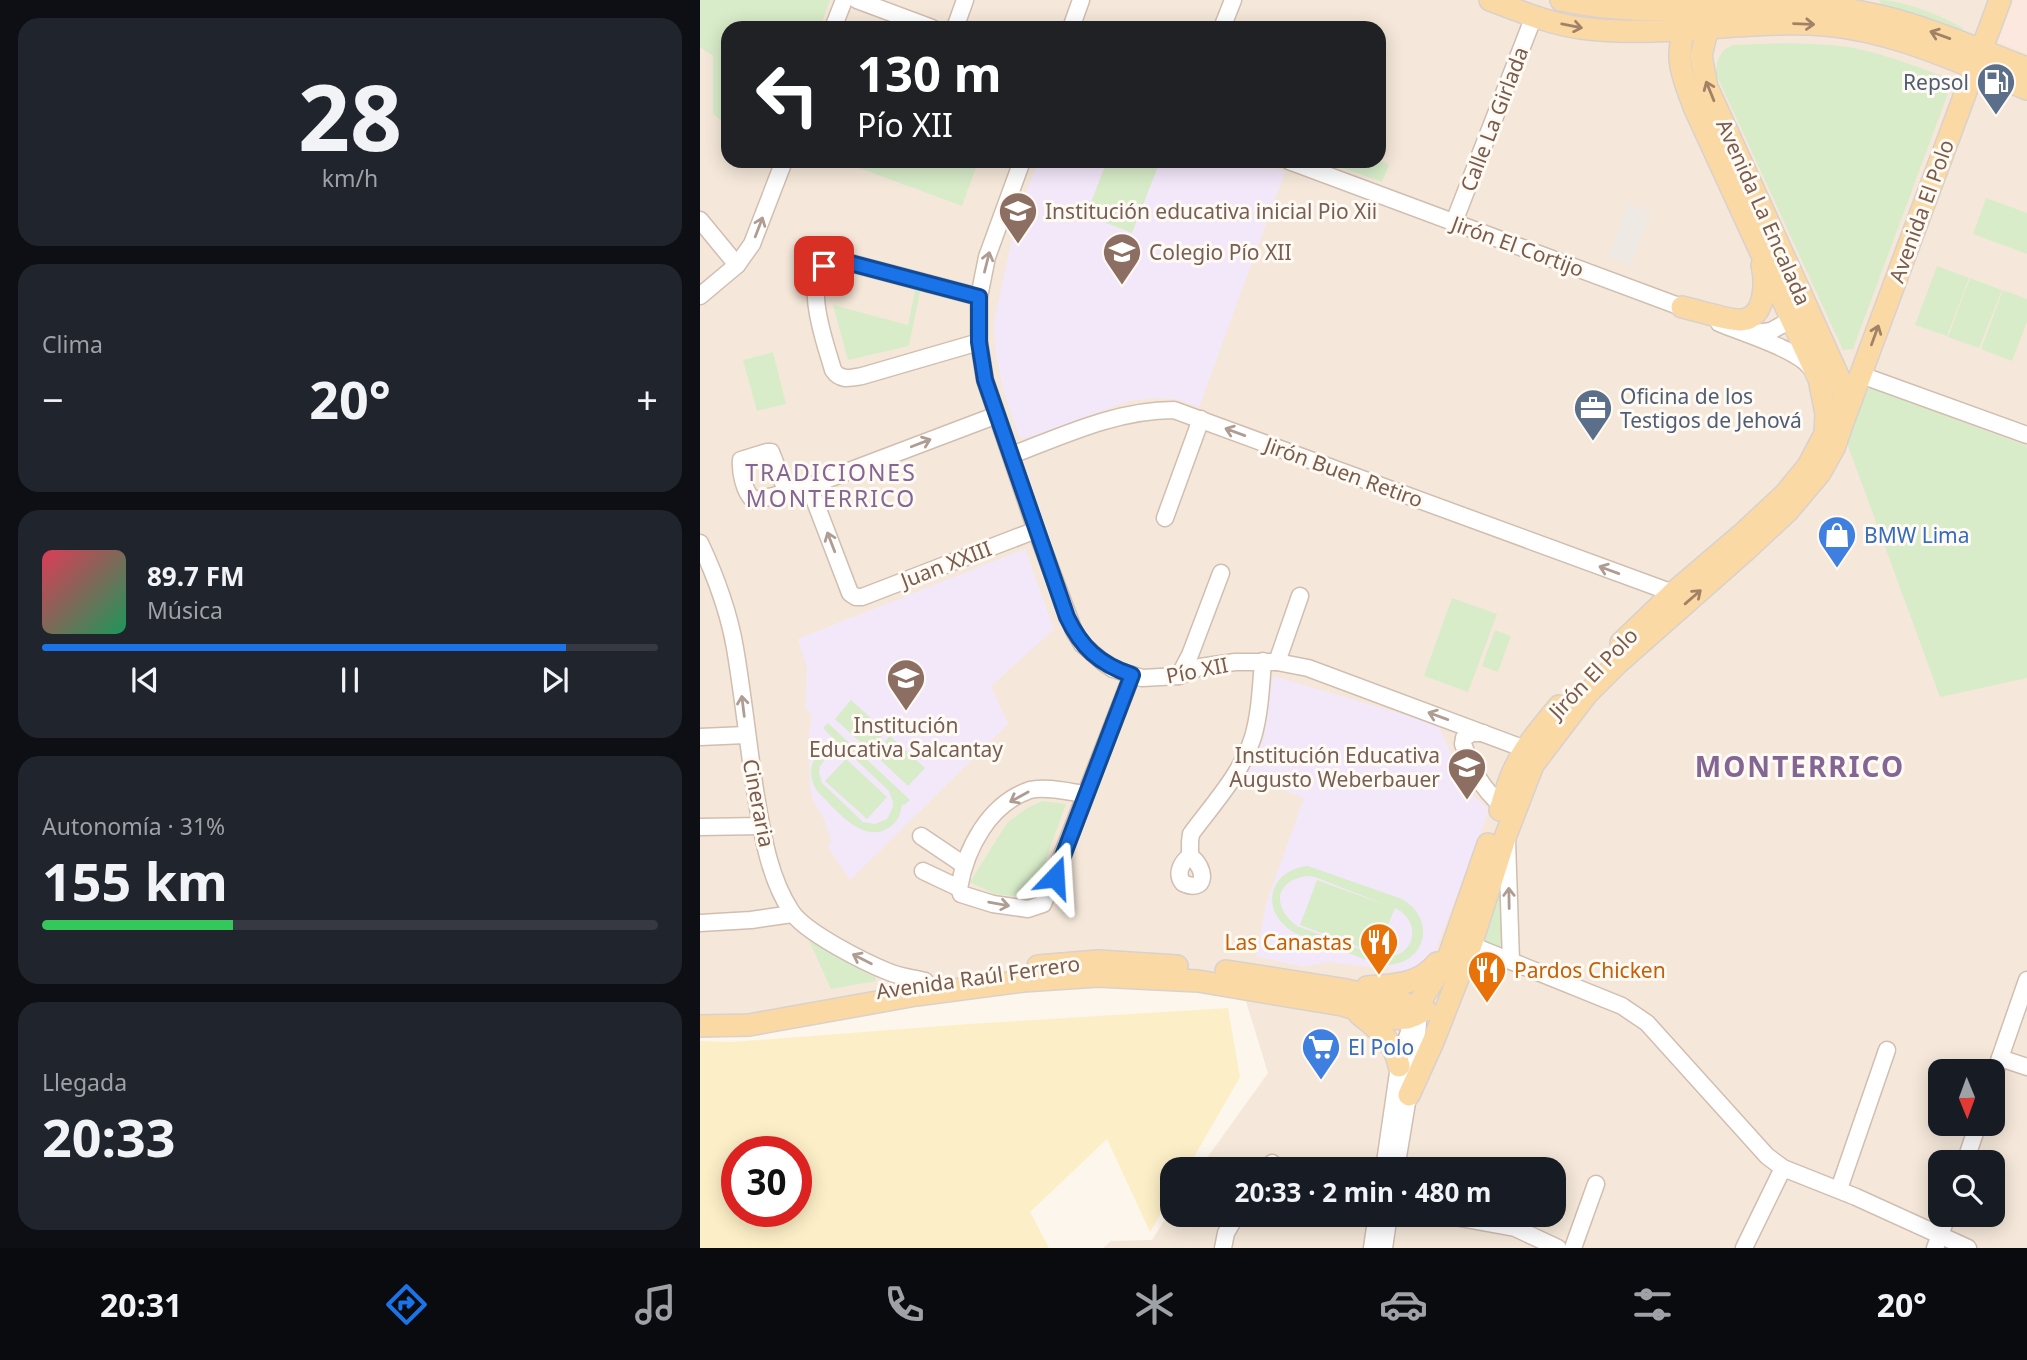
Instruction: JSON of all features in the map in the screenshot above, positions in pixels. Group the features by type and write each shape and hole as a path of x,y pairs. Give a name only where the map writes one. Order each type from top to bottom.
{"main road":[{"path":"1490,0 1534,16 1577,27 1635,30 1689,13"},
{"path":"1561,0 1612,8 1689,13 1804,7 1857,11 1906,23 1978,59 2014,70 2027,89"},
{"name":"Avenida El Polo","path":"1843,422 2000,0"},
{"name":"Avenida La Encalada","path":"1689,13 1680,49 1680,62 1694,107 1759,249 1800,314 1807,350 1844,394 1843,422"},
{"name":"Avenida La Encalada","path":"1711,13 1701,56 1707,87 1828,376"},
{"path":"1635,30 1662,43 1680,62"},
{"path":"1682,307 1741,320 1751,317 1759,307 1765,290 1759,249"},
{"name":"Jirón El Polo","path":"1415,1015 1449,956 1513,772 1525,749 1568,696 1673,593 1785,494 1808,466 1825,434 1828,376"},
{"name":"Jirón El Polo","path":"1409,1094 1433,1042 1471,945 1506,835 1532,765 1587,694 1788,511 1820,474 1834,448 1843,422"},
{"path":"1341,997 1418,979 1430,971 1443,957 1467,906"},
{"name":"Avenida Raúl Ferrero","path":"700,1014 790,1006 926,981 1022,967 1098,961 1202,967 1341,997"},
{"path":"1415,1015 1435,1004 1460,973"},
{"name":"Avenida Raúl Ferrero","path":"700,1026 749,1025 916,995 1023,981 1098,976 1198,981 1400,1001 1409,1005 1415,1015"},
{"path":"1341,997 1388,1039 1399,1066"}],"street":[{"path":"836,21 844,0"},
{"path":"857,0 913,21"},
{"path":"958,21 965,0"},
{"path":"1073,21 1081,0"},
{"path":"1226,21 1233,0"},
{"name":"Calle La Girlada","path":"1454,222 1534,16"},
{"path":"700,296 737,265 752,244 781,168"},
{"name":"Pío XII","path":"1019,168 987,257 979,297 979,342 985,380 1036,530 1067,617 1082,644 1113,669 1142,678 1179,676 1213,665 1270,661 1308,668 1525,749"},
{"name":"Jirón El Cortijo","path":"1308,168 1682,307 1800,358 1828,376"},
{"path":"700,220 737,265"},
{"path":"979,297 839,260 824,266 815,295 832,370 836,376 862,376 979,342"},
{"path":"1745,334 1771,331 1800,314"},
{"path":"1861,375 2027,435"},
{"name":"Jirón Buen Retiro","path":"1012,455 1120,416 1152,410 1174,410 1673,593"},
{"path":"787,493 997,415"},
{"path":"1165,518 1201,419"},
{"name":"Juan XXIII","path":"812,485 811,491 850,593 856,597 1036,530"},
{"name":"Cineraria","path":"700,543 715,574 735,645 761,826 773,874 792,914 830,942 868,962 891,973 926,981"},
{"path":"1179,676 1190,655 1220,573"},
{"path":"1190,856 1192,834 1235,773 1248,749 1270,661 1300,596"},
{"path":"1085,794 1031,790 999,808 975,841 964,865 959,888 961,894 993,904 1028,909 1043,904 1132,675"},
{"path":"1483,733 1472,733 1464,738 1463,744 1478,780 1488,794 1502,806"},
{"path":"700,737 746,735"},
{"path":"700,827 761,826"},
{"path":"1506,835 1511,961"},
{"path":"921,836 964,865"},
{"path":"923,871 959,888"},
{"path":"700,923 792,914"},
{"path":"1471,945 1622,1006 1647,1023 1767,1156 1783,1168 1839,1189 1938,1242 1968,1248"},
{"path":"2027,980 2000,1058 2027,1068"},
{"path":"1386,1157 1399,1066 1415,1015"},
{"path":"1398,1157 1418,1030 1415,1015"},
{"path":"1839,1189 1887,1050"},
{"path":"1744,1248 1783,1168"},
{"path":"1573,1248 1596,1185"},
{"path":"1223,1248 1229,1227"},
{"path":"1372,1248 1375,1227"},
{"path":"1384,1248 1387,1227"},
{"path":"1510,1227 1558,1248"}],"shaded area":[{"path":"700,0 2027,0 2027,1248 1103,1248 1111,1241 1152,1240 1160,1227 1566,1227 1566,1157 1208,1157 1268,1073 1244,995 1118,983 1023,987 700,1035"},
{"path":"2014,0 2027,0 2027,53 1998,42"},
{"name":"Colegio Pío XII","path":"1035,168 1274,168 1285,172 1199,407 1175,399 1128,401 1024,439 1019,436 1004,392 996,354 994,322 1016,220"},
{"path":"1627,203 1651,212 1631,265 1608,256"},
{"name":"Institución Educativa Salcantay","path":"1025,549 1054,629 991,686 1008,724 850,880 828,847 831,841 824,819 813,801 810,787 809,732 812,715 805,708 807,668 798,639"},
{"path":"1273,676 1438,725 1469,792 1489,810 1433,957 1419,969 1404,971 1329,962 1303,967 1256,956 1266,904 1304,798 1241,774 1253,763 1264,738"}],"green space":[{"path":"700,0 830,0 822,21 721,21 721,120 713,114 713,56 700,47"},
{"path":"1879,0 1922,10 1963,28 1960,35 1883,7"},
{"path":"1789,43 1854,48 1892,58 1953,80 1853,349 1843,350 1716,74 1720,56 1733,45"},
{"path":"1386,163 1389,164 1382,182 1343,168 1386,168"},
{"path":"859,168 976,168 962,206"},
{"path":"1104,168 1157,168 1132,233 1086,215"},
{"path":"1986,198 2027,213 2027,254 1973,234"},
{"path":"1937,266 1969,278 1947,336 1915,325"},
{"path":"1970,278 2002,290 1979,348 1948,337"},
{"path":"2003,290 2027,299 2027,322 2012,361 1981,349"},
{"path":"915,291 920,292 909,346 848,360 833,305 908,325"},
{"path":"773,352 786,404 757,411 743,360"},
{"path":"1869,387 2027,446 2027,678 1940,697 1847,443"},
{"path":"1452,598 1497,614 1468,692 1424,676"},
{"path":"1495,630 1511,636 1498,672 1482,666"},
{"path":"851,700 886,732 869,750 835,719"},
{"path":"828,723 910,800 902,804 899,817 890,827 880,832 859,828 841,815 817,791 811,767 823,750 838,743 823,728","holes":["836,752 850,754 889,791 893,807 887,819 875,824 863,822 822,783 820,766 829,755"]},
{"path":"890,736 925,768 908,786 874,754"},
{"path":"846,759 887,797 867,819 825,781"},
{"path":"1042,801 1066,804 1033,895 994,894 970,882 1007,823"},
{"path":"1308,866 1402,899 1414,909 1421,920 1421,943 1415,953 1393,964 1377,964 1295,933 1276,915 1272,904 1276,884 1294,869","holes":["1307,876 1391,907 1317,880 1300,925 1377,954 1395,908 1410,922 1411,940 1407,947 1392,956 1378,955 1297,926 1283,911 1280,896 1288,883"]},
{"path":"1505,875 1506,954 1481,943"},
{"path":"808,938 875,976 876,981 831,989"}],"sand":[{"path":"1228,1008 1240,1077 1194,1157 1160,1157 1160,1215 1150,1232 1107,1139 1030,1212 1049,1248 700,1248 700,1041 731,1042"}],"place":[{"name":"Repsol","path":"1996,116"},
{"name":"Institución educativa inicial Pio Xii","path":"1018,245"},
{"name":"Colegio Pío XII","path":"1122,286"},
{"name":"Oficina de los Testigos de Jehová","path":"1593,442"},
{"name":"BMW Lima","path":"1837,569"},
{"name":"Institución Educativa Salcantay","path":"906,712"},
{"name":"Institución Educativa Augusto Weberbauer","path":"1467,801"},
{"name":"Las Canastas","path":"1379,976"},
{"name":"Pardos Chicken","path":"1487,1004"},
{"name":"El Polo","path":"1321,1081"}],"district":[{"name":"TRADICIONES MONTERRICO","path":"831,485"},
{"name":"MONTERRICO","path":"1800,766"}],"route":[{"path":"824,266 839,260 979,297 979,342 985,380 1067,617 1082,644 1113,669 1132,675 1055,877"}]}
